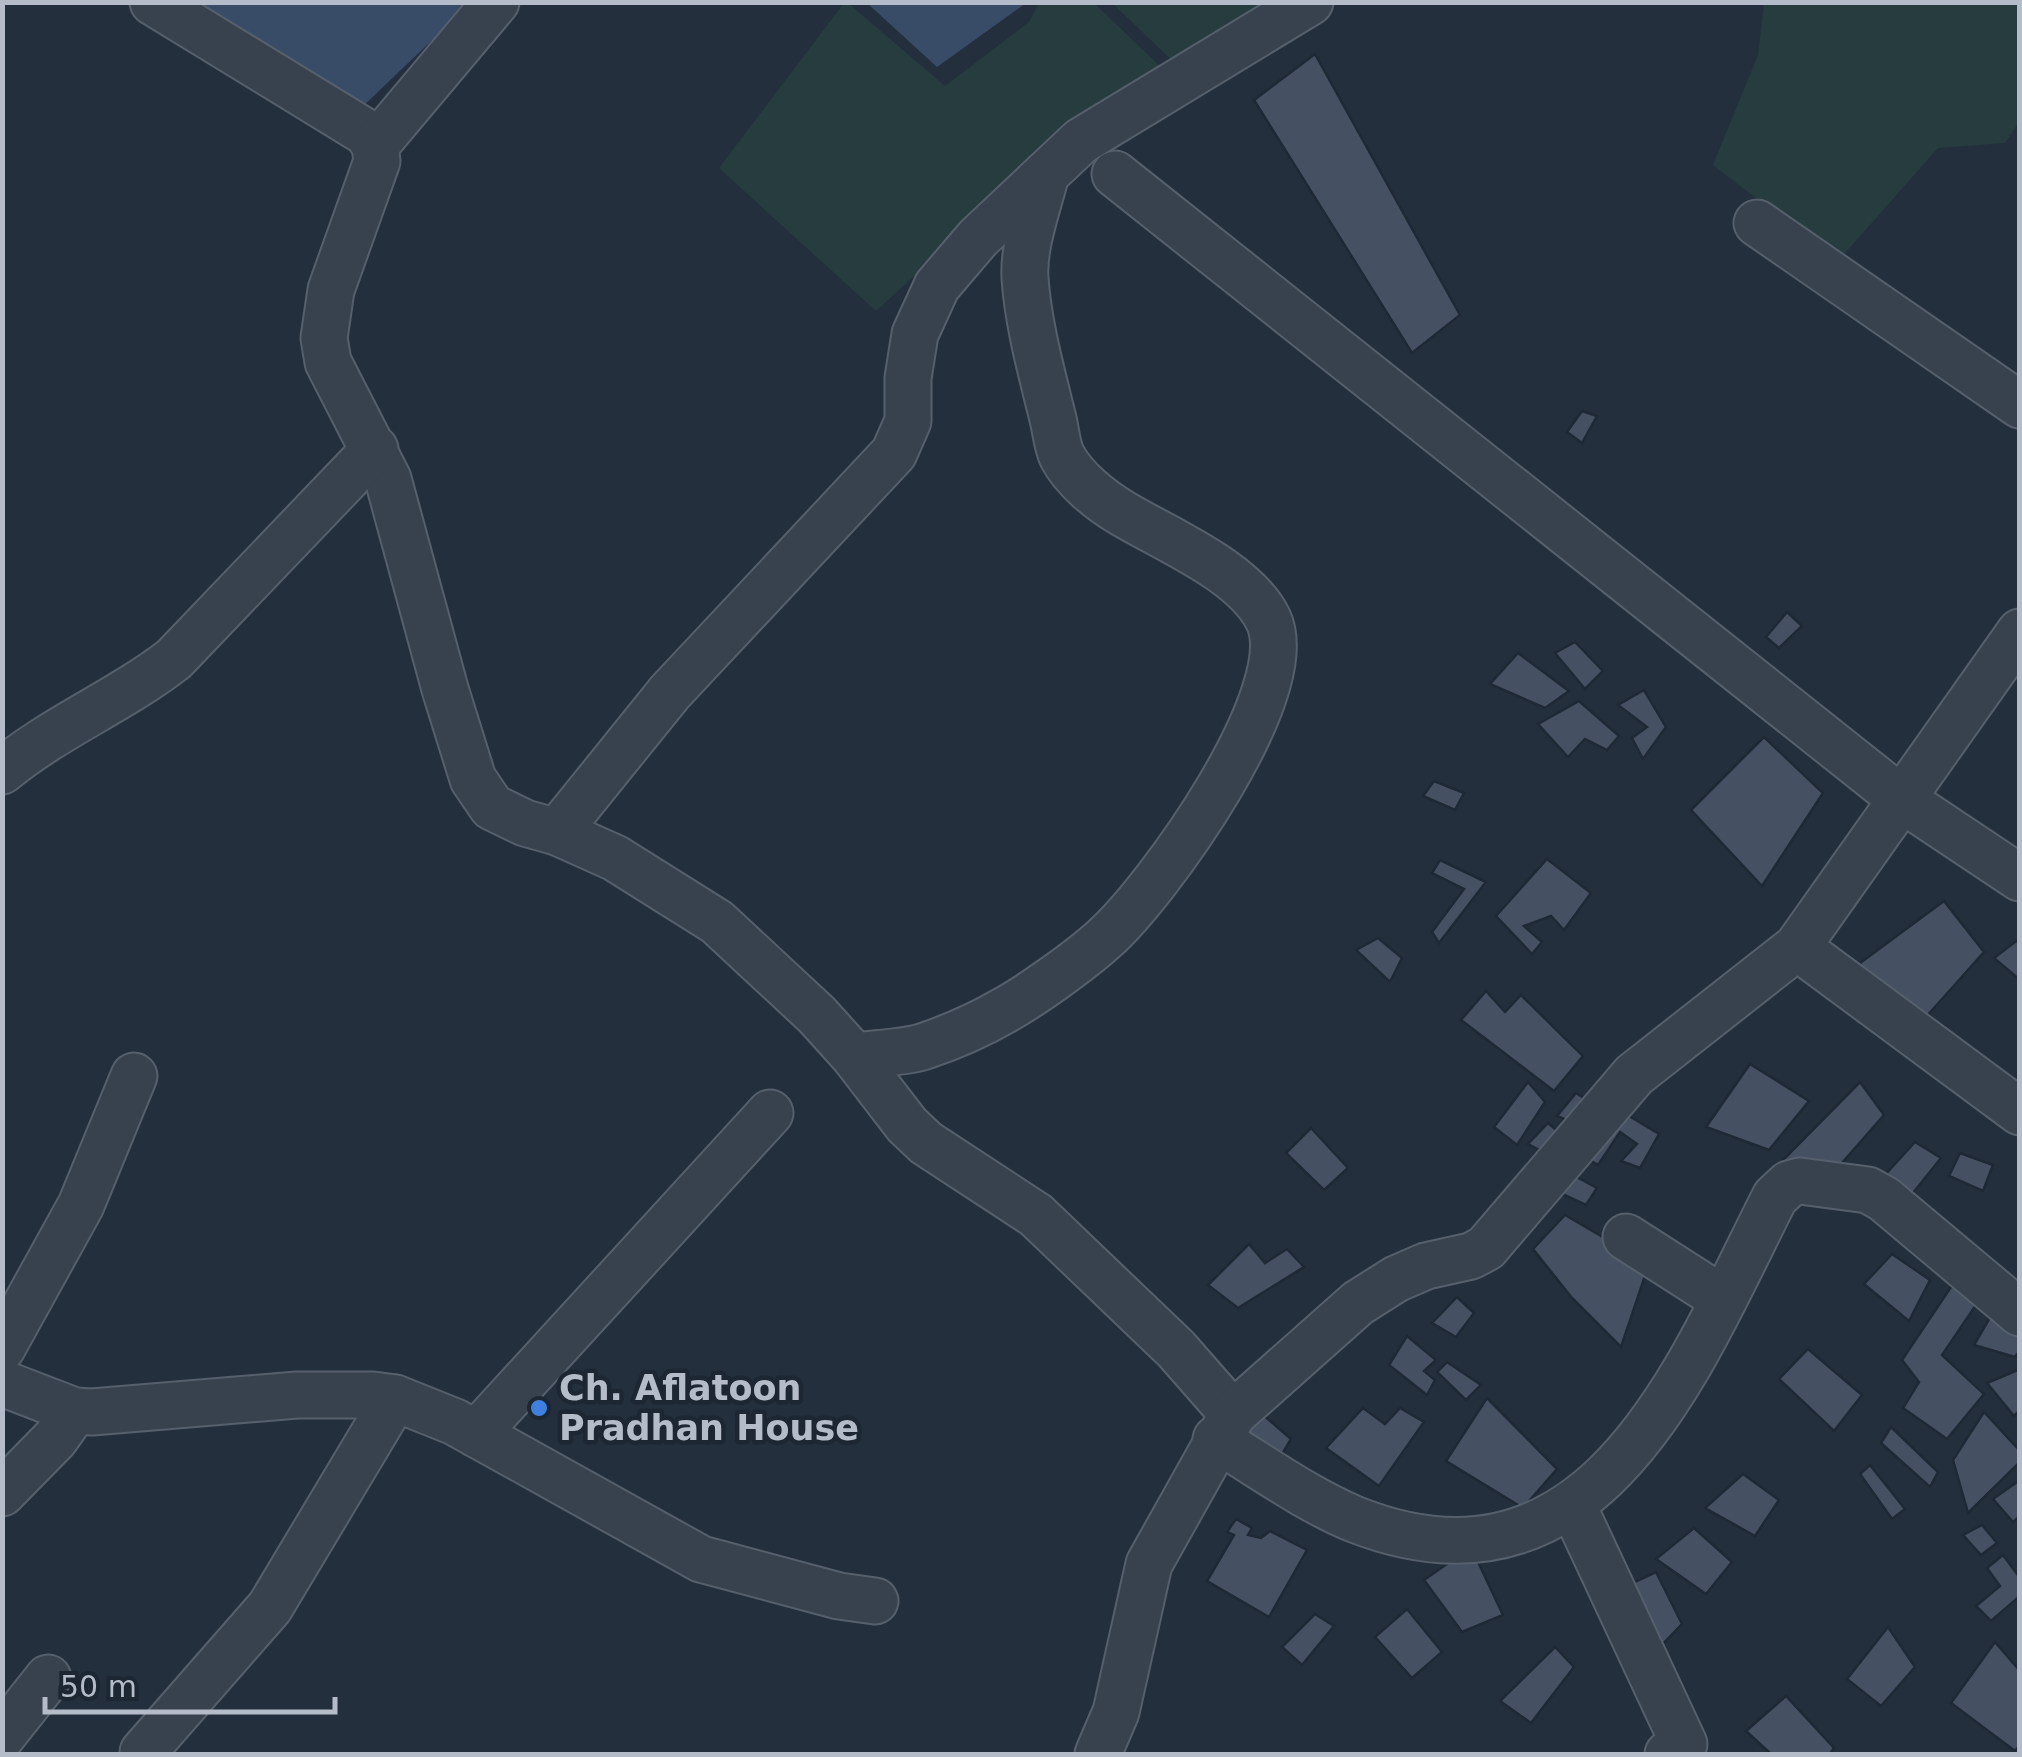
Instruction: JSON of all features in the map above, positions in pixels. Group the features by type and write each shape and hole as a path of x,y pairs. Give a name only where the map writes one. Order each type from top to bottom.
{"street":[{"path":"153,2 367,133 375,146 376,161 331,290 324,338 328,362 388,478 472,779 492,807 630,867 717,922 817,1015 854,1056 890,1106 926,1143 1036,1215 1176,1349 1224,1426 1312,1498 1355,1519 1433,1540 1460,1542 1502,1538 1572,1504 1612,1473 1668,1401 1775,1197 1789,1184 1800,1181 1842,1184 1876,1194 2020,1313"},
{"path":"375,146 496,2"},
{"path":"557,832 670,692 894,453 908,420 910,359 924,310 938,286 978,238 1081,141 1310,2"},
{"path":"854,1056 920,1047 1006,1010 1105,939 1158,877 1213,799 1245,742 1269,680 1273,634 1267,617 1245,591 1212,566 1118,511 1090,490 1062,456 1024,276 1046,174"},
{"path":"1115,174 1900,798 2020,878"},
{"path":"1757,223 2020,405"},
{"path":"2,771 60,731 143,683 174,659 375,449"},
{"path":"1098,1754 1116,1712 1149,1564 1224,1426 1370,1295 1396,1278 1486,1248 1634,1075 1797,947 2020,632"},
{"path":"1797,947 2020,1112"},
{"path":"2,1348 81,1205 134,1076"},
{"path":"476,1434 770,1113"},
{"path":"1626,1237 1723,1299"},
{"path":"2,1382 75,1411 296,1395 395,1398 476,1434 701,1559 839,1596 876,1602"},
{"path":"142,1752 270,1606 395,1398"},
{"path":"2,1493 28,1470 75,1411"},
{"path":"1572,1504 1680,1751"},
{"path":"2,1736 48,1678"}],"green space":[{"path":"844,3 945,86 1029,22 1039,3 1094,3 1166,72 1000,197 876,311 719,168"},
{"path":"1112,3 1284,3 1177,65"},
{"path":"1764,3 2019,3 2019,122 2005,143 1938,148 1838,261 1713,165 1758,55"}],"water":[{"path":"168,3 471,3 359,110"},
{"path":"867,3 1026,3 937,67"}],"building":[{"path":"1315,54 1460,315 1412,353 1254,100"},
{"path":"1582,411 1597,416 1582,443 1567,432"},
{"path":"1787,612 1802,626 1779,648 1766,637"},
{"path":"1575,642 1603,671 1585,689 1555,653"},
{"path":"1518,653 1569,691 1545,708 1490,684"},
{"path":"1644,690 1666,727 1643,759 1632,738 1647,727 1618,705"},
{"path":"1579,701 1619,736 1607,750 1585,739 1568,757 1538,724"},
{"path":"1764,737 1823,793 1762,886 1691,810"},
{"path":"1434,781 1464,793 1455,810 1423,796"},
{"path":"1547,859 1591,893 1564,930 1551,916 1524,926 1542,942 1532,954 1496,916"},
{"path":"1440,860 1486,882 1439,943 1432,932 1464,889 1432,873"},
{"path":"1944,901 1984,952 1926,1017 1856,966"},
{"path":"1378,938 1402,958 1390,982 1356,950"},
{"path":"2020,939 2020,980 1994,958"},
{"path":"1486,991 1505,1012 1521,995 1583,1056 1554,1091 1461,1020"},
{"path":"1750,1064 1809,1101 1769,1150 1706,1127"},
{"path":"1528,1082 1545,1102 1517,1145 1494,1127"},
{"path":"1860,1082 1884,1115 1827,1180 1780,1163"},
{"path":"1576,1093 1587,1100 1569,1121 1557,1116"},
{"path":"1611,1105 1659,1134 1640,1168 1621,1161 1637,1144 1620,1132 1598,1165 1573,1150"},
{"path":"1548,1123 1561,1134 1547,1154 1528,1144"},
{"path":"1311,1128 1348,1168 1324,1190 1286,1153"},
{"path":"1915,1142 1941,1158 1909,1198 1884,1176"},
{"path":"1960,1153 1993,1165 1983,1191 1949,1176"},
{"path":"1560,1168 1597,1188 1586,1205 1545,1186"},
{"path":"1565,1215 1649,1264 1621,1347 1572,1298 1533,1249"},
{"path":"1249,1244 1265,1263 1287,1249 1304,1267 1238,1308 1208,1285"},
{"path":"1892,1254 1930,1280 1909,1321 1864,1284"},
{"path":"1953,1284 1976,1305 1942,1355 1984,1394 1947,1439 1903,1408 1919,1382 1902,1360"},
{"path":"1457,1297 1474,1313 1456,1337 1432,1323"},
{"path":"1996,1307 2020,1320 2020,1350 2015,1357 1974,1345"},
{"path":"1407,1336 1436,1360 1424,1371 1435,1380 1427,1395 1389,1365"},
{"path":"1808,1349 1862,1395 1834,1431 1779,1379"},
{"path":"1447,1362 1481,1385 1466,1400 1437,1372"},
{"path":"2020,1369 2020,1410 2014,1416 1987,1383"},
{"path":"1487,1398 1557,1469 1523,1508 1446,1461"},
{"path":"1363,1408 1385,1424 1400,1408 1424,1422 1379,1486 1326,1448"},
{"path":"1984,1412 2020,1451 2020,1462 1968,1513 1953,1460"},
{"path":"1262,1414 1291,1439 1277,1463 1241,1433"},
{"path":"1891,1427 1938,1472 1930,1487 1881,1443"},
{"path":"1870,1465 1905,1509 1892,1519 1860,1474"},
{"path":"1743,1474 1779,1500 1755,1536 1705,1508"},
{"path":"2020,1480 2020,1516 2013,1522 1993,1499"},
{"path":"1236,1519 1252,1528 1248,1535 1261,1538 1270,1531 1307,1550 1269,1617 1207,1581 1234,1535 1227,1532"},
{"path":"1982,1525 1997,1543 1981,1555 1963,1535"},
{"path":"1694,1528 1732,1562 1706,1594 1656,1559"},
{"path":"1471,1547 1503,1615 1462,1632 1424,1580"},
{"path":"2003,1555 2020,1578 2020,1596 1991,1621 1976,1606 2000,1586 1987,1568"},
{"path":"1656,1572 1682,1624 1656,1651 1626,1586"},
{"path":"1407,1609 1442,1652 1412,1678 1375,1637"},
{"path":"1315,1614 1334,1626 1302,1665 1282,1647"},
{"path":"1888,1627 1915,1667 1881,1706 1847,1679"},
{"path":"1995,1642 2020,1671 2020,1745 2015,1751 1951,1703"},
{"path":"1555,1647 1574,1667 1531,1723 1500,1701"},
{"path":"1786,1696 1834,1748 1830,1754 1771,1754 1746,1731"}],"place":[{"name":"Ch. Aflatoon Pradhan House","path":"539,1408"}]}
